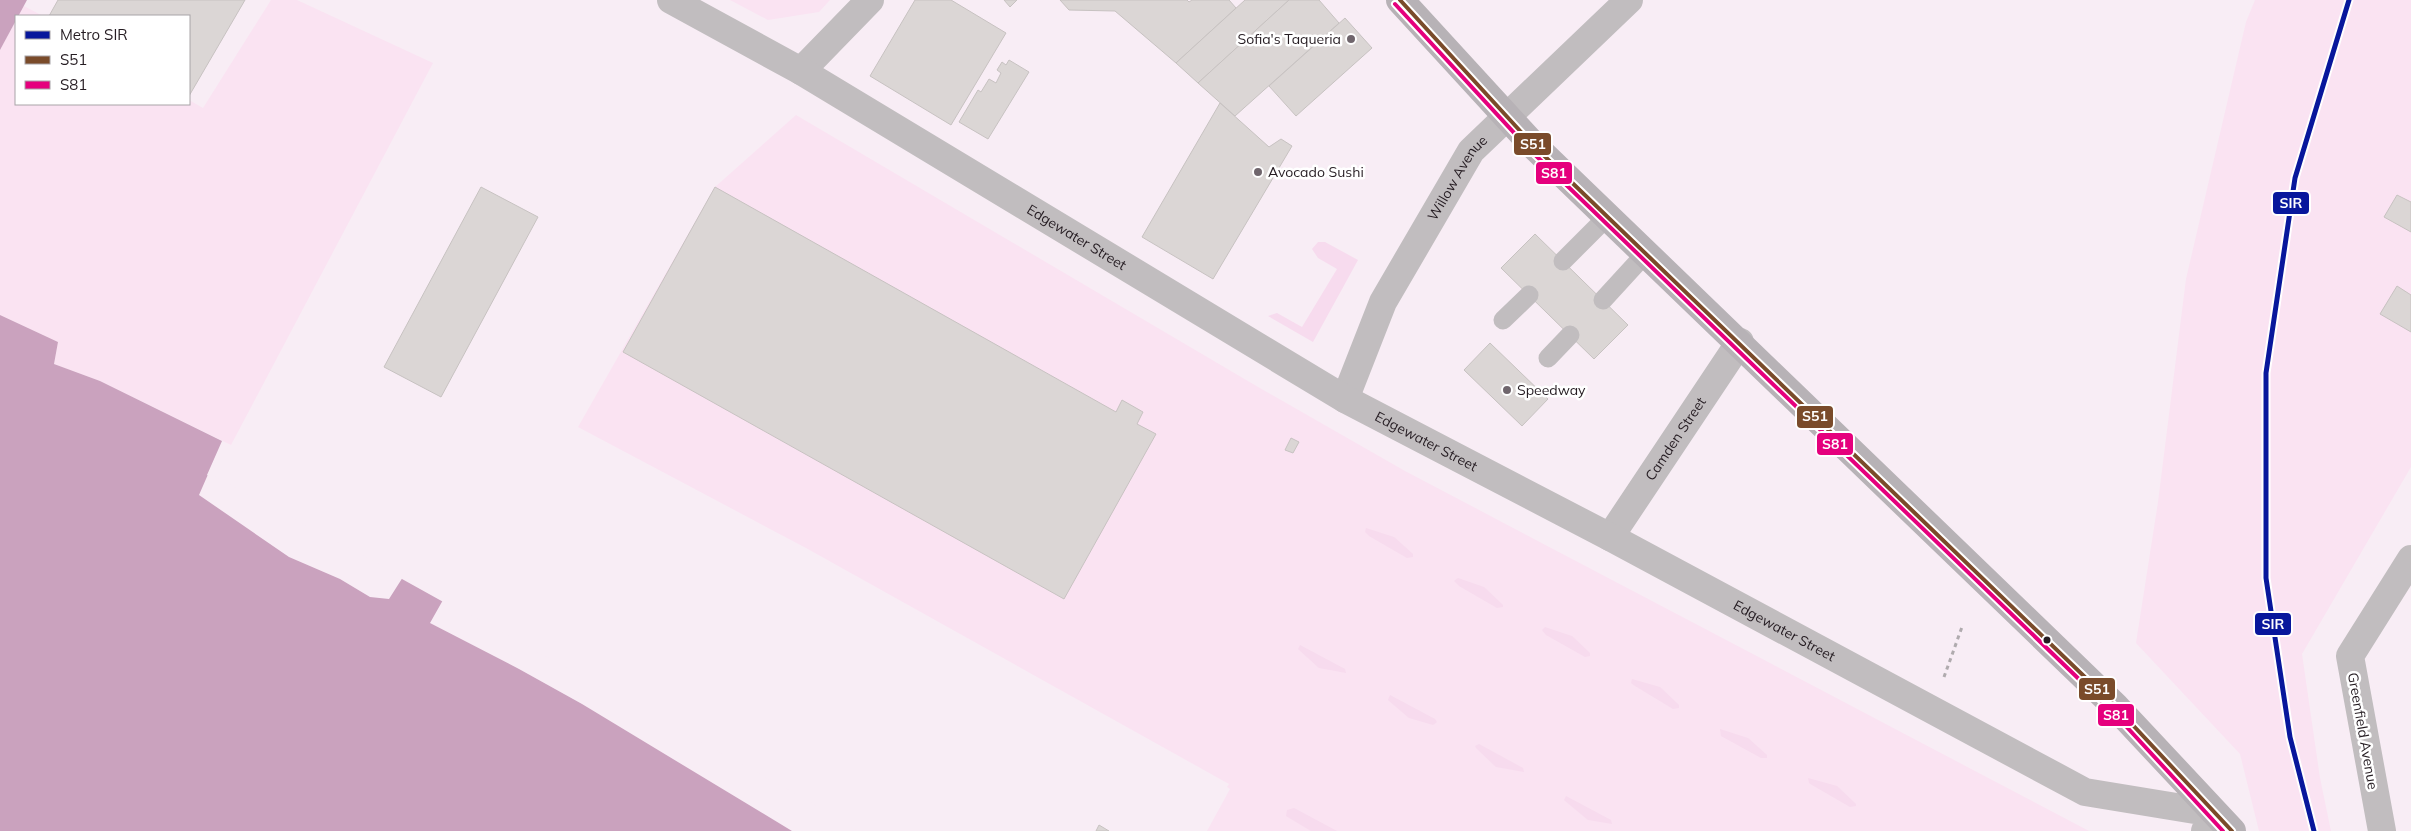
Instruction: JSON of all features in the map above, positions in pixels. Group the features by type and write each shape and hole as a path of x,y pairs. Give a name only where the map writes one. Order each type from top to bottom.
{"main road":[{"path":"1400,0 1533,145 1740,342 2115,706 2209,822 2232,831"}],"street":[{"name":"Edgewater Street","path":"671,0 801,71 1345,399 1610,537 2085,792 2209,822"},
{"path":"801,71 870,0"},
{"name":"Willow Avenue","path":"1345,399 1383,302 1471,151 1629,0"},
{"name":"Camden Street","path":"1610,537 1740,342"},
{"name":"Greenfield Avenue","path":"2382,831 2350,656 2411,559"}],"lane":[{"path":"1563,261 1608,216"},
{"path":"1603,300 1646,253"},
{"path":"1503,320 1529,295"},
{"path":"1548,358 1570,335"}],"path":[{"path":"1944,677 1962,627"}],"shaded area":[{"path":"0,0 27,0 19,15 15,15 15,22 0,50"},
{"path":"271,0 297,0 433,63 231,445 100,381 54,364 58,342 0,315 0,50 15,22 15,105 190,105 190,101 203,108"},
{"path":"730,0 830,0 819,12 768,20"},
{"path":"2255,0 2411,0 2411,467 2302,654 2320,778 2331,831 2259,831 2240,754 2136,643 2158,502 2186,279 2246,22"},
{"path":"24,6 41,15 19,15"},
{"path":"796,115 1253,384 1405,471 2089,831 1207,831 1230,789 1227,787 1229,784 806,548 578,427 715,187"},
{"path":"1318,242 1325,242 1358,260 1313,342 1268,316 1277,313 1302,327 1337,269 1318,258 1312,249"},
{"path":"0,315 58,342 54,364 100,381 222,441 207,475 402,579 855,831 0,831"},
{"path":"1366,528 1394,537 1413,554 1413,557 1407,558 1369,536 1365,532"},
{"path":"1458,578 1484,587 1503,607 1497,608 1459,586 1454,581"},
{"path":"1545,627 1572,636 1590,653 1590,656 1585,657 1546,635 1542,630"},
{"path":"1300,645 1345,669 1346,673 1319,668 1298,649"},
{"path":"1632,679 1660,687 1679,705 1679,708 1673,709 1635,686 1631,683"},
{"path":"1390,695 1435,719 1437,722 1433,725 1409,718 1388,700"},
{"path":"1720,729 1748,738 1767,755 1767,758 1761,758 1721,736"},
{"path":"1479,744 1523,768 1524,772 1496,767 1476,748 1475,746"},
{"path":"1808,778 1837,786 1856,806 1850,807 1812,785 1809,783"},
{"path":"1566,796 1611,820 1612,824 1588,820 1564,800"},
{"path":"1294,808 1337,831 1311,831 1286,816 1287,810"}],"pier":[{"path":"216,456 218,457 210,474 403,577 389,599 370,597 340,579 289,557 199,495"},
{"path":"443,600 814,804 857,831 792,831 582,704 430,623"}],"building":[{"path":"58,0 245,0 190,94 190,15 50,15"},
{"path":"915,0 951,0 1006,33 951,125 870,76"},
{"path":"1004,0 1017,0 1010,7"},
{"path":"1060,0 1187,0 1189,2 1192,0 1229,0 1236,8 1176,63 1115,11 1069,10"},
{"path":"1245,0 1289,0 1198,83 1176,63"},
{"path":"1289,0 1319,0 1339,23 1235,116 1198,83"},
{"path":"1345,18 1372,48 1296,116 1269,86"},
{"path":"1009,60 1029,72 988,139 959,122 978,90 981,92 989,79 996,83 1001,73 997,70 1002,62 1006,65"},
{"path":"1220,103 1269,147 1281,139 1292,146 1213,279 1142,237"},
{"path":"481,187 538,217 441,397 384,367"},
{"path":"715,187 1116,412 1122,400 1143,412 1137,424 1156,434 1064,599 623,352"},
{"path":"2397,195 2411,202 2411,232 2384,217"},
{"path":"1535,234 1628,325 1594,359 1501,268"},
{"path":"2397,286 2411,295 2411,332 2380,314"},
{"path":"1490,343 1548,399 1522,426 1464,370"},
{"path":"1291,438 1299,442 1293,453 1285,450"},
{"path":"1099,825 1109,831 1096,831"}],"metro line":[{"name":"SIR","path":"2314,831 2290,737 2266,578 2266,373 2295,178 2349,0"}],"transit line":[{"name":"S51","path":"1400,0 1533,145 2115,706 2232,831"},
{"name":"S81","path":"1395,4 1529,149 2111,710 2223,831"}],"place":[{"name":"Sofia's Taqueria","path":"1351,39"},
{"name":"Avocado Sushi","path":"1258,172"},
{"name":"Speedway","path":"1507,390"}]}
